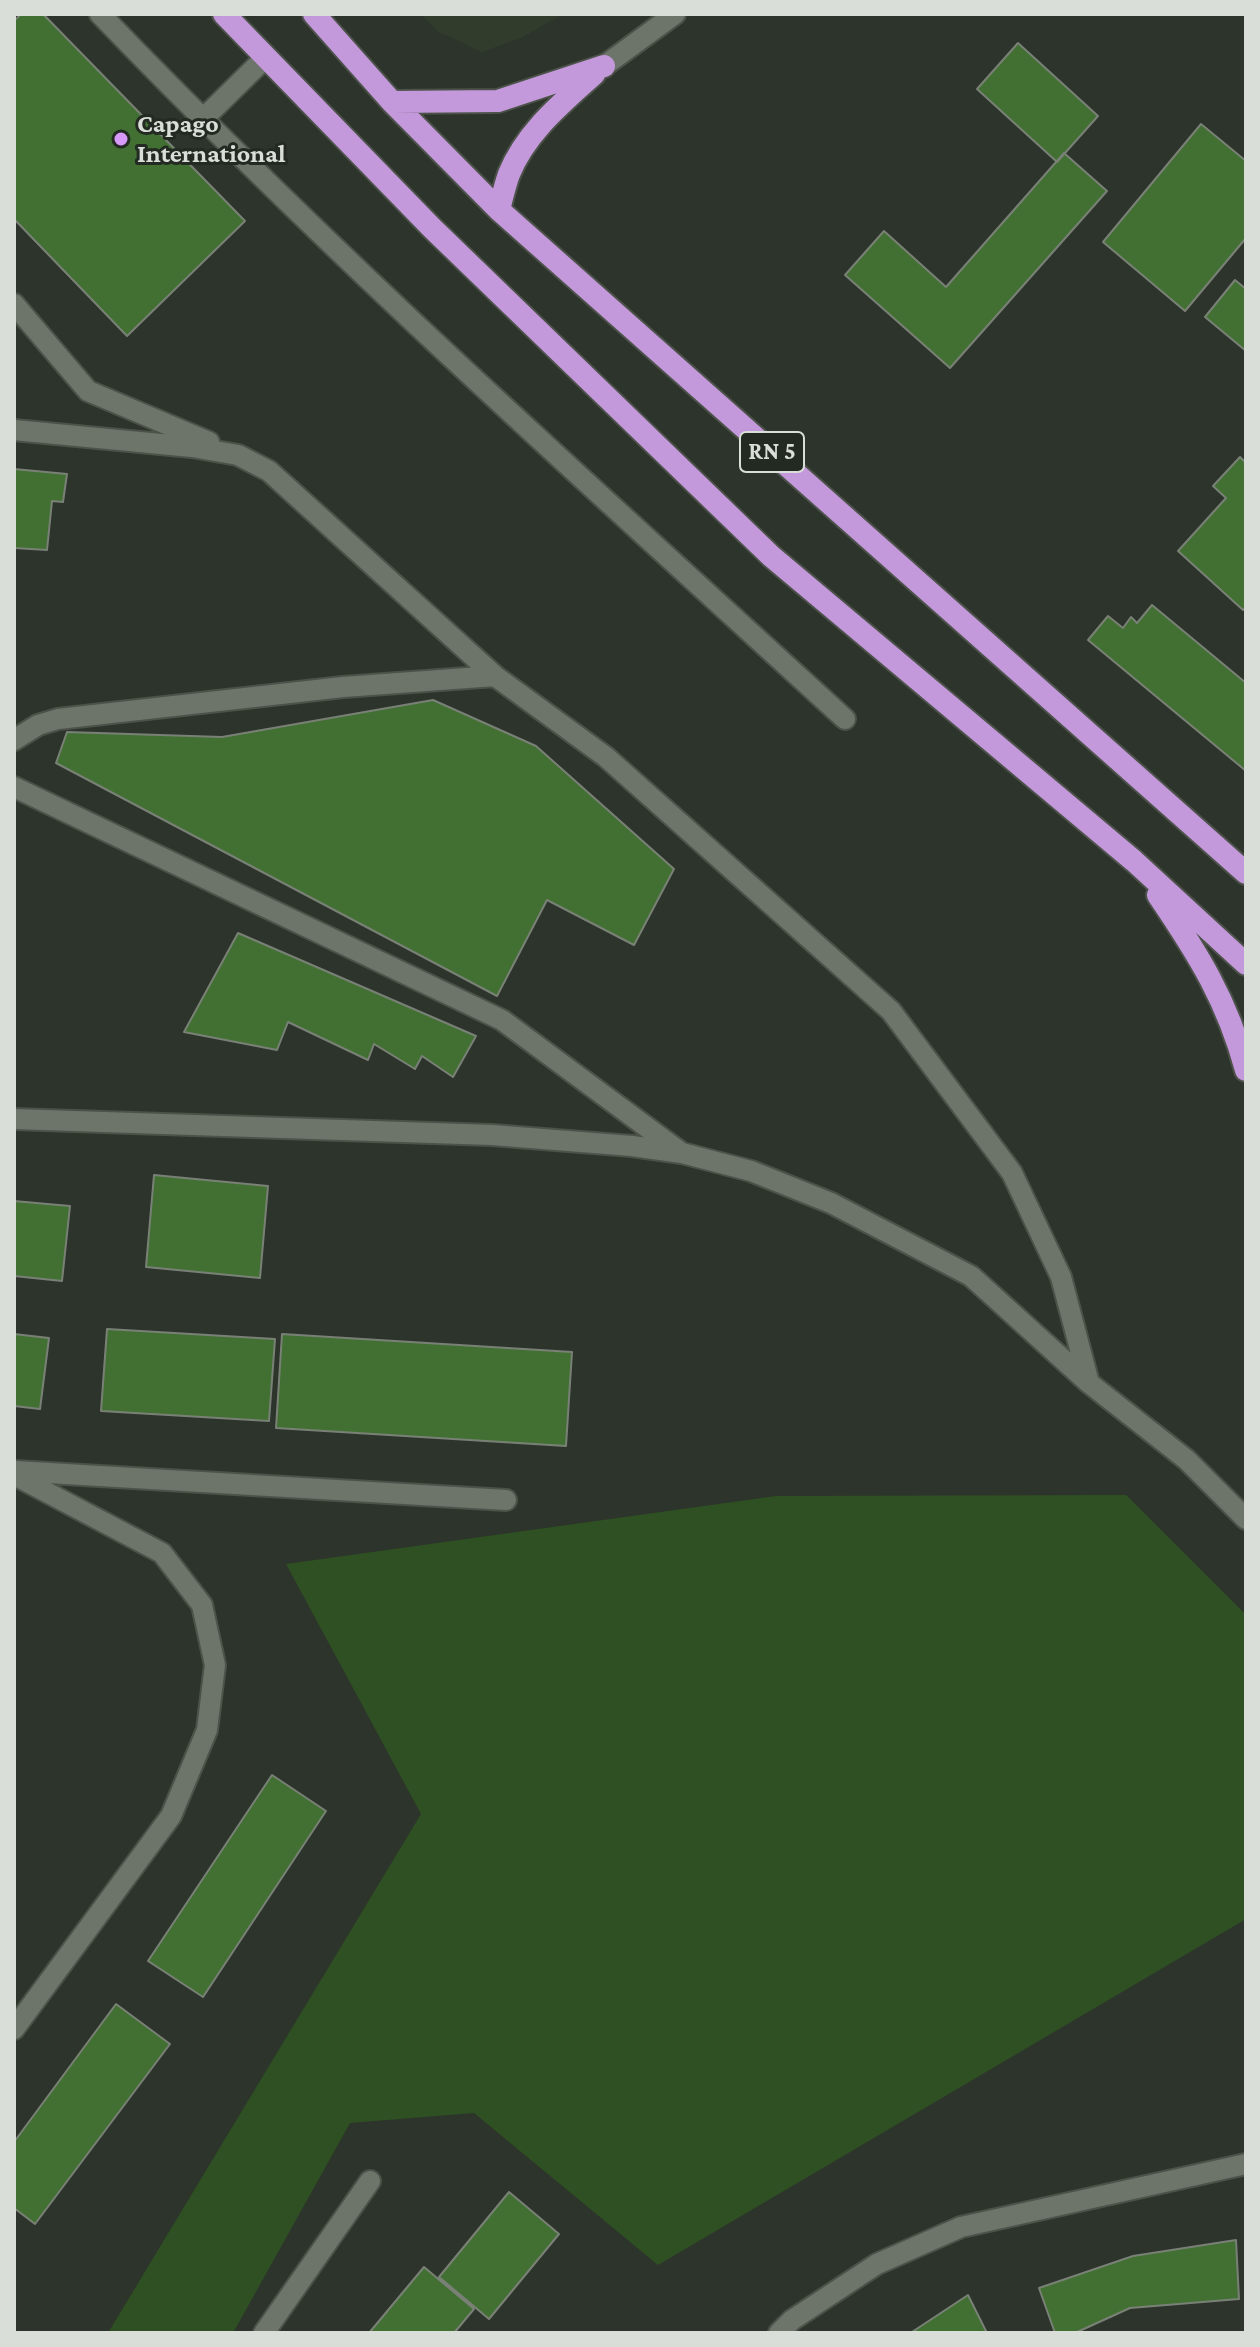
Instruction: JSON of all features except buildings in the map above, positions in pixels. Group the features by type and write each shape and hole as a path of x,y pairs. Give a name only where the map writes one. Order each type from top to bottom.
{"highway":[{"name":"RN 5","path":"224,14 432,228 771,556 1134,861 1246,964"},
{"name":"RN 5","path":"314,14 392,102 499,210 1246,873"},
{"path":"392,102 498,101 604,66"},
{"path":"499,210 510,173 529,140 555,109 604,66"},
{"path":"1134,861 1198,953 1237,1038 1246,1070"}],"street":[{"path":"100,14 202,120 393,305 845,719"},
{"path":"604,66 675,14"},
{"path":"202,120 266,57"},
{"path":"14,304 88,391 269,471 495,676 606,757 891,1011 1012,1173 1061,1277 1089,1383"},
{"path":"14,430 192,447 238,455"},
{"path":"14,740 38,725 58,719 343,687 495,676"},
{"path":"14,787 502,1020 682,1153"},
{"path":"14,1119 492,1135 632,1146 682,1153 751,1171 831,1203 971,1276 1089,1383 1187,1460 1246,1519"},
{"path":"14,1473 506,1500"},
{"path":"14,1473 162,1553 202,1605 215,1665 207,1730 171,1816 14,2029"},
{"path":"779,2333 792,2320 877,2264 961,2227 1246,2164"},
{"path":"264,2333 370,2181"}],"shaded area":[{"path":"421,14 563,14 521,38 482,52 437,31"}],"green space":[{"path":"1126,1495 1246,1615 1246,1919 658,2265 474,2113 350,2123 233,2333 108,2333 421,1814 286,1564 776,1496"}],"place":[{"name":"Capago International","path":"121,139"}]}
